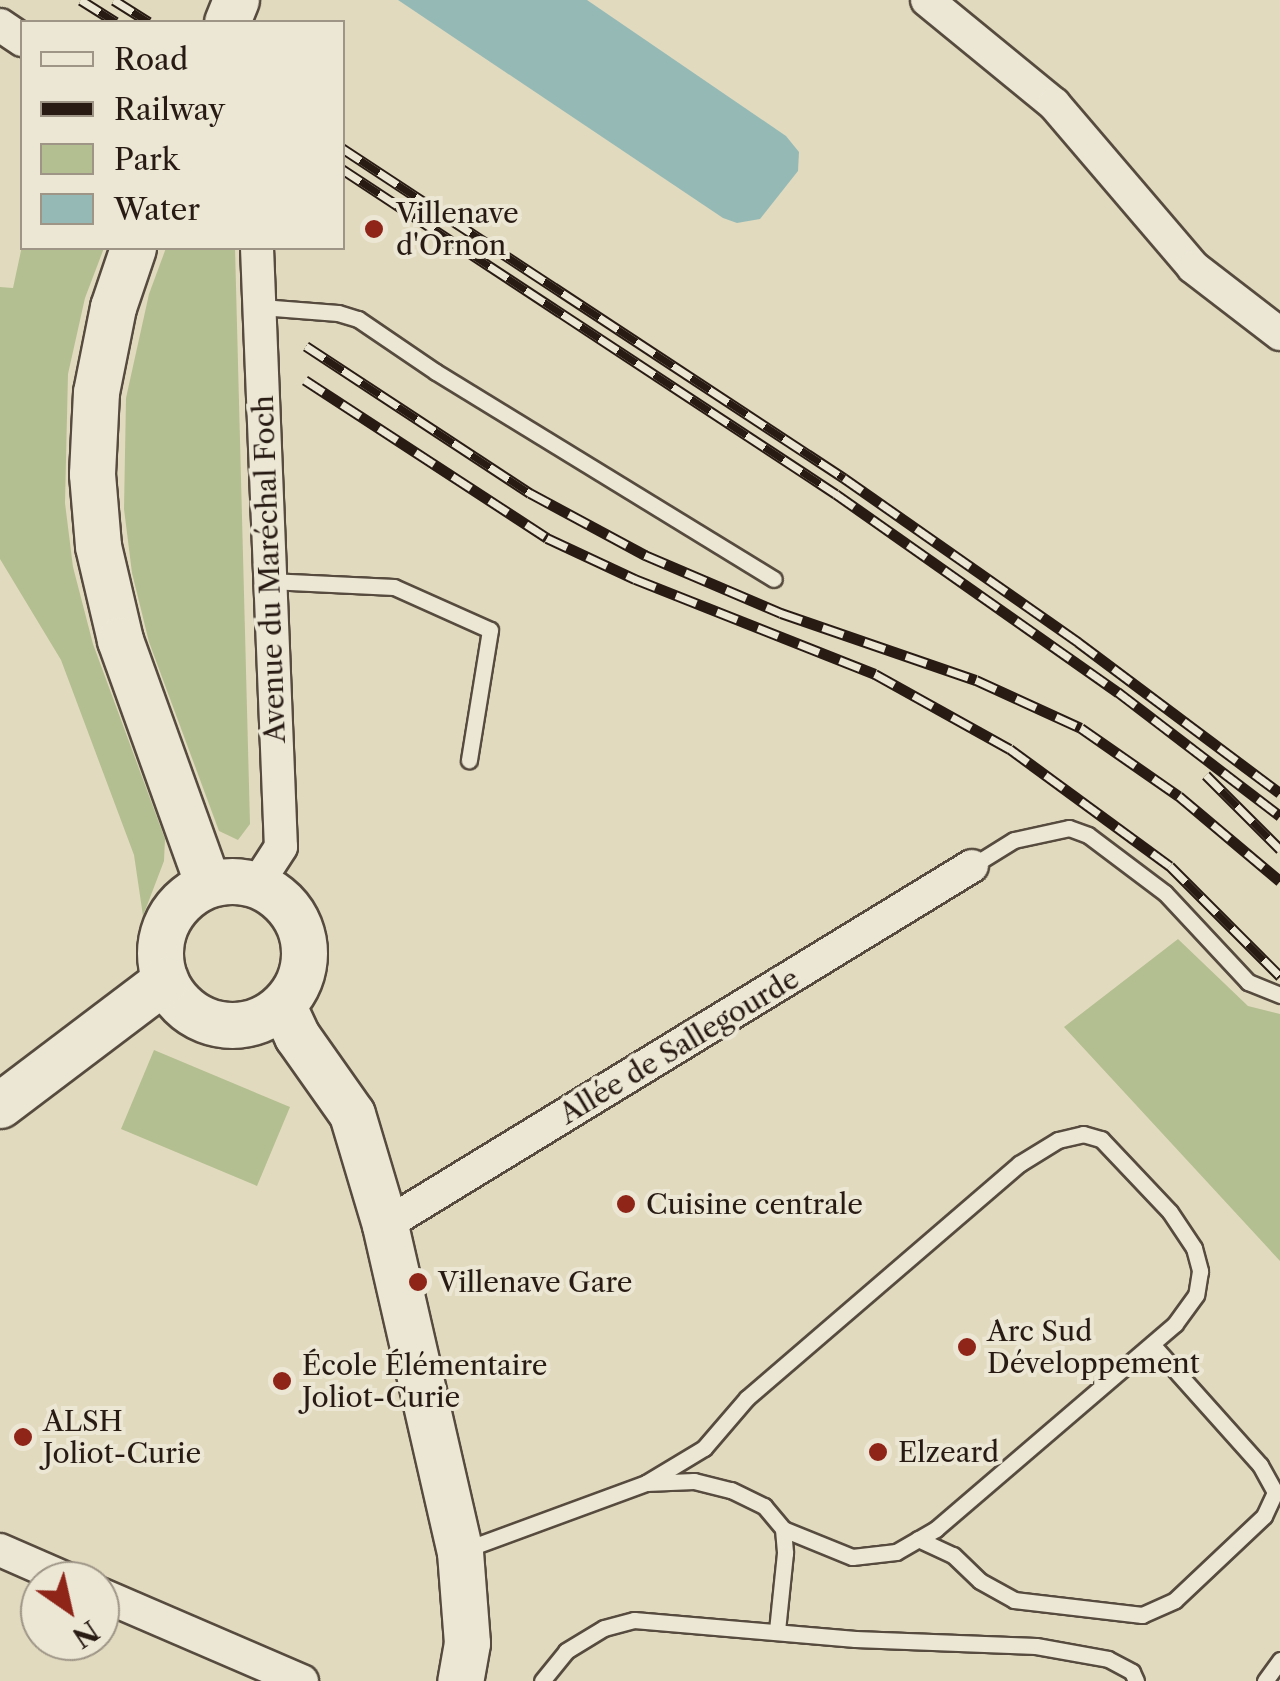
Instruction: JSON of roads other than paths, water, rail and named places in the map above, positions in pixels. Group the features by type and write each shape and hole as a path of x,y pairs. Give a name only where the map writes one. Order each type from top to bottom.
{"main road":[{"path":"133,250 113,306 96,392 92,474 98,546 120,640 208,884"},
{"path":"232,880 257,884 279,896 295,915 304,938 304,962 297,986 282,1006 252,1022 217,1024 195,1015 177,1000 165,980 160,958 171,913 208,884 232,880"},
{"path":"0,1105 165,980"},
{"path":"282,1006 297,1036 352,1114 385,1226 460,1552 467,1643 460,1681"}],"street":[{"path":"927,0 1054,104 1193,268 1280,334"},
{"name":"Avenue du Maréchal Foch","path":"257,250 281,847 257,884"},
{"name":"Allée de Sallegourde","path":"385,1226 972,866"},
{"path":"0,1550 25,1561"},
{"path":"120,1603 302,1681"}],"lane":[{"path":"260,307 338,313 358,319 436,372 774,579"},
{"path":"269,581 394,586 490,630 469,760"},
{"path":"972,866 1014,840 1069,828 1088,835 1165,893 1248,982 1280,995"},
{"path":"460,1552 646,1483 704,1448 747,1398 937,1232 1019,1164 1058,1140 1082,1134 1101,1138 1170,1212 1194,1248 1200,1271 1196,1294 1175,1324 936,1529 896,1552 852,1558 783,1529 764,1506 731,1490 694,1481 646,1483"},
{"path":"918,1539 953,1554 980,1581 1014,1600 1142,1615 1175,1600 1264,1516 1274,1492 1260,1465 1152,1344"},
{"path":"778,1631 785,1553 783,1529"},
{"path":"542,1681 566,1651 604,1628 634,1620 855,1639 1036,1646 1108,1658 1132,1672 1136,1681"},
{"path":"1265,1681 1280,1660"}],"water":[{"path":"398,0 587,0 786,136 799,152 798,171 760,219 737,223 723,218"}],"railway":[{"path":"81,0 113,20"},
{"path":"114,0 146,20"},
{"path":"345,150 844,478 1078,642 1280,793"},
{"path":"345,171 836,494 1118,692 1280,816"},
{"path":"306,346 530,493 645,555 781,613 976,680 1081,728 1179,796 1280,881"},
{"path":"305,380 547,538 635,579 875,674 1010,749 1170,866 1280,976"},
{"path":"1206,775 1280,849"}],"place":[{"name":"Villenave d'Ornon","path":"374,229"},
{"name":"Cuisine centrale","path":"626,1204"},
{"name":"Villenave Gare","path":"418,1282"},
{"name":"Arc Sud Développement","path":"967,1347"},
{"name":"École Élémentaire Joliot-Curie","path":"282,1381"},
{"name":"ALSH Joliot-Curie","path":"23,1437"},
{"name":"Elzeard","path":"878,1452"}]}
